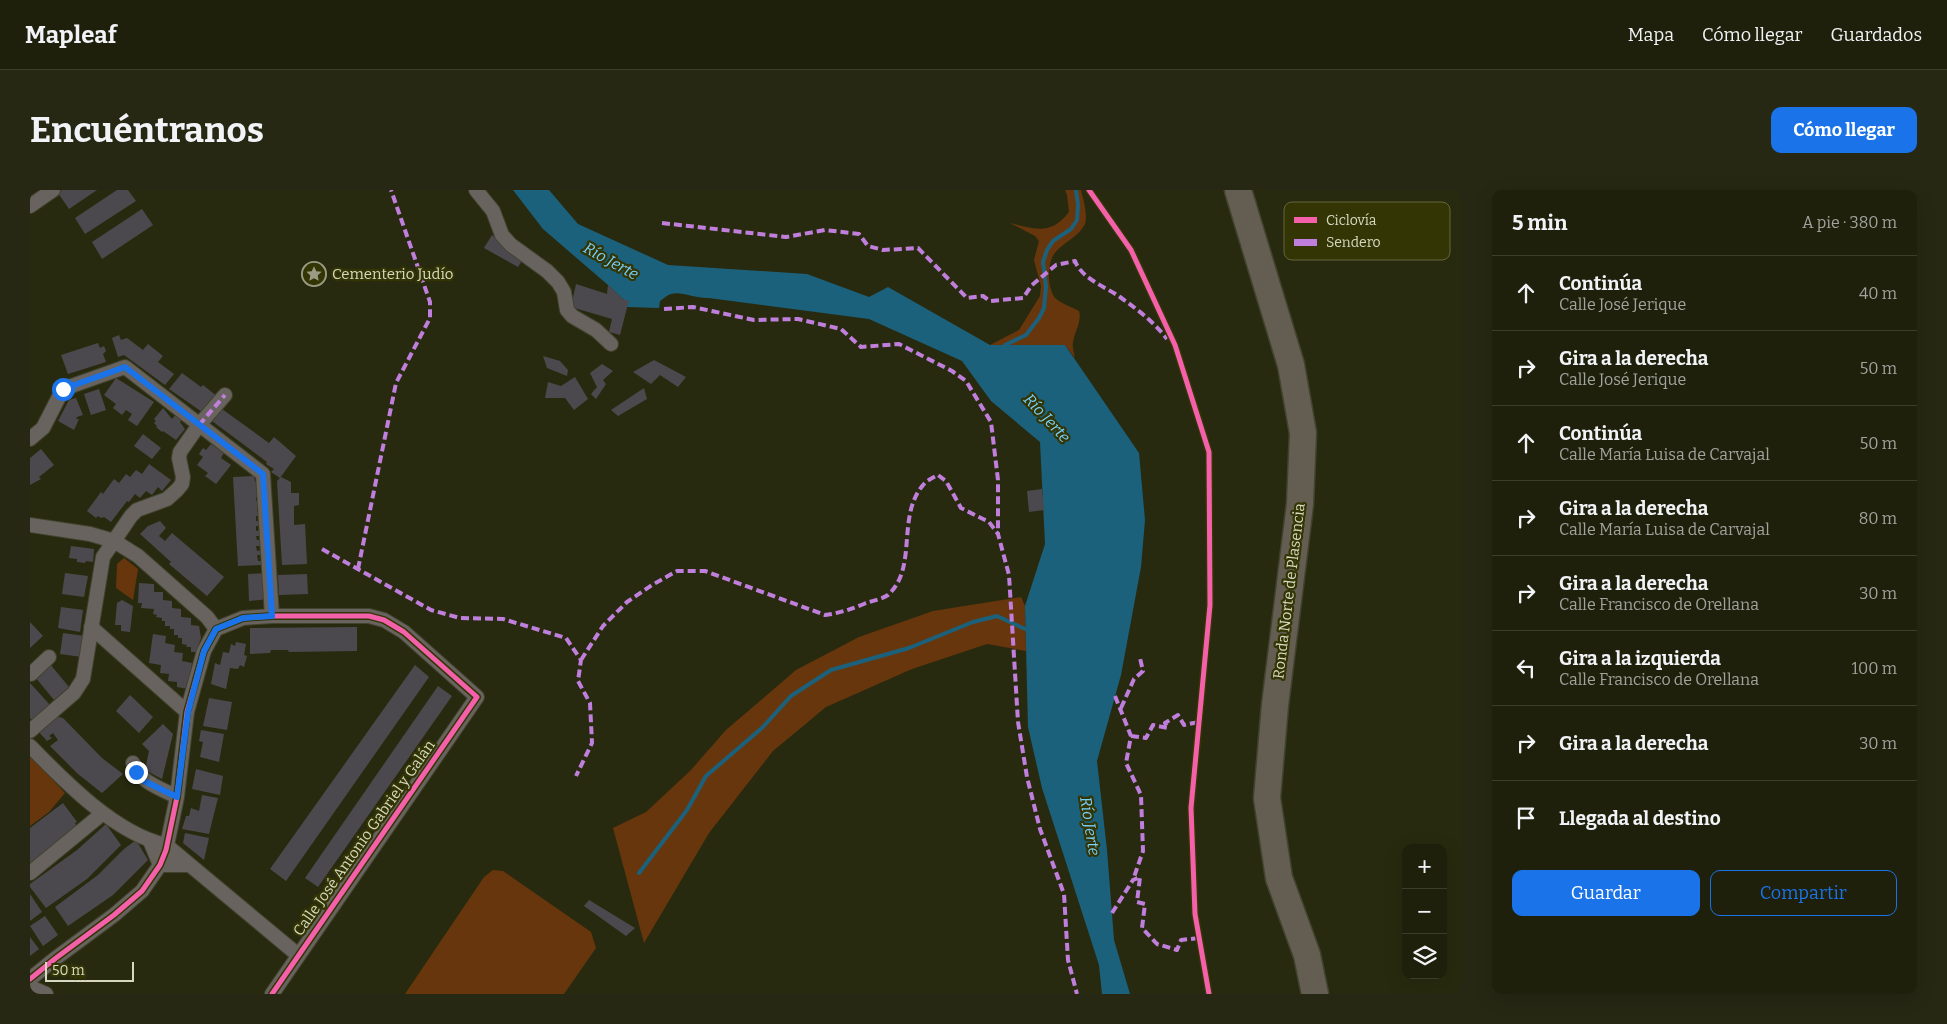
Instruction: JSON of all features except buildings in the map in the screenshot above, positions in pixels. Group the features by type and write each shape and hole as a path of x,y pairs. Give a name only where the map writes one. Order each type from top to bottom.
{"highway":[{"name":"Ronda Norte de Plasencia","path":"1238,190 1291,365 1303,433 1300,504 1275,705 1268,798 1279,878 1307,955 1315,994"}],"street":[{"path":"30,206 53,190"},
{"path":"476,190 492,211 502,234 511,245 547,271 558,282 564,292 567,310 572,316 596,330 611,344"},
{"path":"30,439 43,428 63,389 125,367 263,474 272,616 243,618 216,629 204,651 188,712 177,797 166,850 160,865 142,890 114,916 56,958 30,980"},
{"path":"30,731 74,693 83,679 103,557 137,510 167,499 182,484 180,452 199,425 225,395"},
{"path":"30,525 90,534 114,541 138,556 206,617 216,629"},
{"name":"Calle José Antonio Gabriel y Galán","path":"264,994 296,953 474,694 404,632 384,620 368,616 272,616"},
{"path":"91,627 188,712"},
{"path":"30,673 49,657"},
{"path":"30,746 71,787 103,813 150,841 166,845 296,953"},
{"path":"133,762 136,772 144,781 177,797"},
{"path":"30,873 103,813"},
{"path":"150,841 160,865"},
{"path":"160,865 190,865"},
{"name":"Calle José Antonio Gabriel y Galán","path":"272,994 296,953"}],"shaded area":[{"path":"1065,190 1081,190 1086,220 1079,233 1061,246 1054,254 1050,264 1049,276 1050,288 1055,298 1079,311 1079,322 1073,344 1075,358 1065,345 990,345 1019,330 1040,296 1041,286 1034,260 1039,241 1035,236 1010,223 1042,229 1055,225 1069,212"},
{"path":"124,558 138,569 133,600 116,588 117,564"},
{"path":"1021,597 1025,606 1026,651 987,644 912,669 826,707 773,751 709,833 644,943 613,828 646,812 690,771 726,730 796,670 859,637 933,611"},
{"path":"30,756 65,793 49,812 30,826"},
{"path":"493,870 503,871 591,932 596,948 564,994 405,994 484,877"}],"water":[{"name":"Río Jerte","path":"513,190 549,190 578,224 668,265 807,274 869,297 888,287 990,345 1065,345 1139,453 1145,520 1141,567 1121,675 1097,761 1107,850 1114,940 1130,994 1102,994 1099,965 1042,788 1028,727 1025,606 1045,544 1040,442 991,401 962,361 869,319 675,293 660,301 659,308 627,307 624,300 608,285 543,229"}],"waterway":[{"path":"1005,345 1026,335 1044,308 1046,287 1043,262 1047,250 1053,241 1071,229 1077,220 1076,190"},
{"path":"639,873 687,810 706,776 763,727 791,696 831,670 909,648 973,622 997,616 1025,629"}],"marked path":[{"path":"358,569 396,383 430,318 430,302 391,190"},
{"path":"662,223 786,237 825,230 859,234 868,246 883,250 918,248 967,298 983,296 990,301 1023,298 1032,285 1056,265 1075,261 1083,273 1120,297 1157,327 1167,339"},
{"path":"664,309 693,307 754,320 798,319 841,329 861,347 899,344 952,371 966,381 991,422 998,480 998,534"},
{"path":"199,425 225,395"},
{"path":"581,660 603,626 627,602 677,571 705,571 825,615 846,610 888,595 897,583 903,570 908,525 916,496 925,483 938,475 946,481 961,508 989,522 998,534 1009,575 1018,722 1027,777 1040,829 1064,894 1068,960 1077,994"},
{"path":"322,549 431,610 460,618 503,619 566,638 581,660 578,681 590,703 592,743 576,776"},
{"path":"1121,708 1134,679 1143,671 1140,658"},
{"path":"1115,696 1131,736 1126,763 1141,795 1143,851 1133,880"},
{"path":"1131,736 1146,738 1153,725 1168,728 1165,723 1178,715 1184,725 1199,722"},
{"path":"1112,913 1133,880 1140,877 1137,902 1145,904 1142,928 1157,944 1177,950 1181,940 1199,938"}],"cycle path":[{"path":"1089,190 1131,250 1175,345 1209,452 1210,605 1191,808 1195,914 1209,994"},
{"path":"30,979 114,915 142,891 160,865 166,850 177,797 187,712 204,651 216,629 243,618 272,616 369,616 384,620 404,632 477,697 272,994"}],"place":[{"name":"Cementerio Judío","path":"314,274"}],"route":[{"path":"63,389 125,367 263,474 272,616 243,618 216,629 204,651 188,712 177,797 144,781 136,772"}]}
